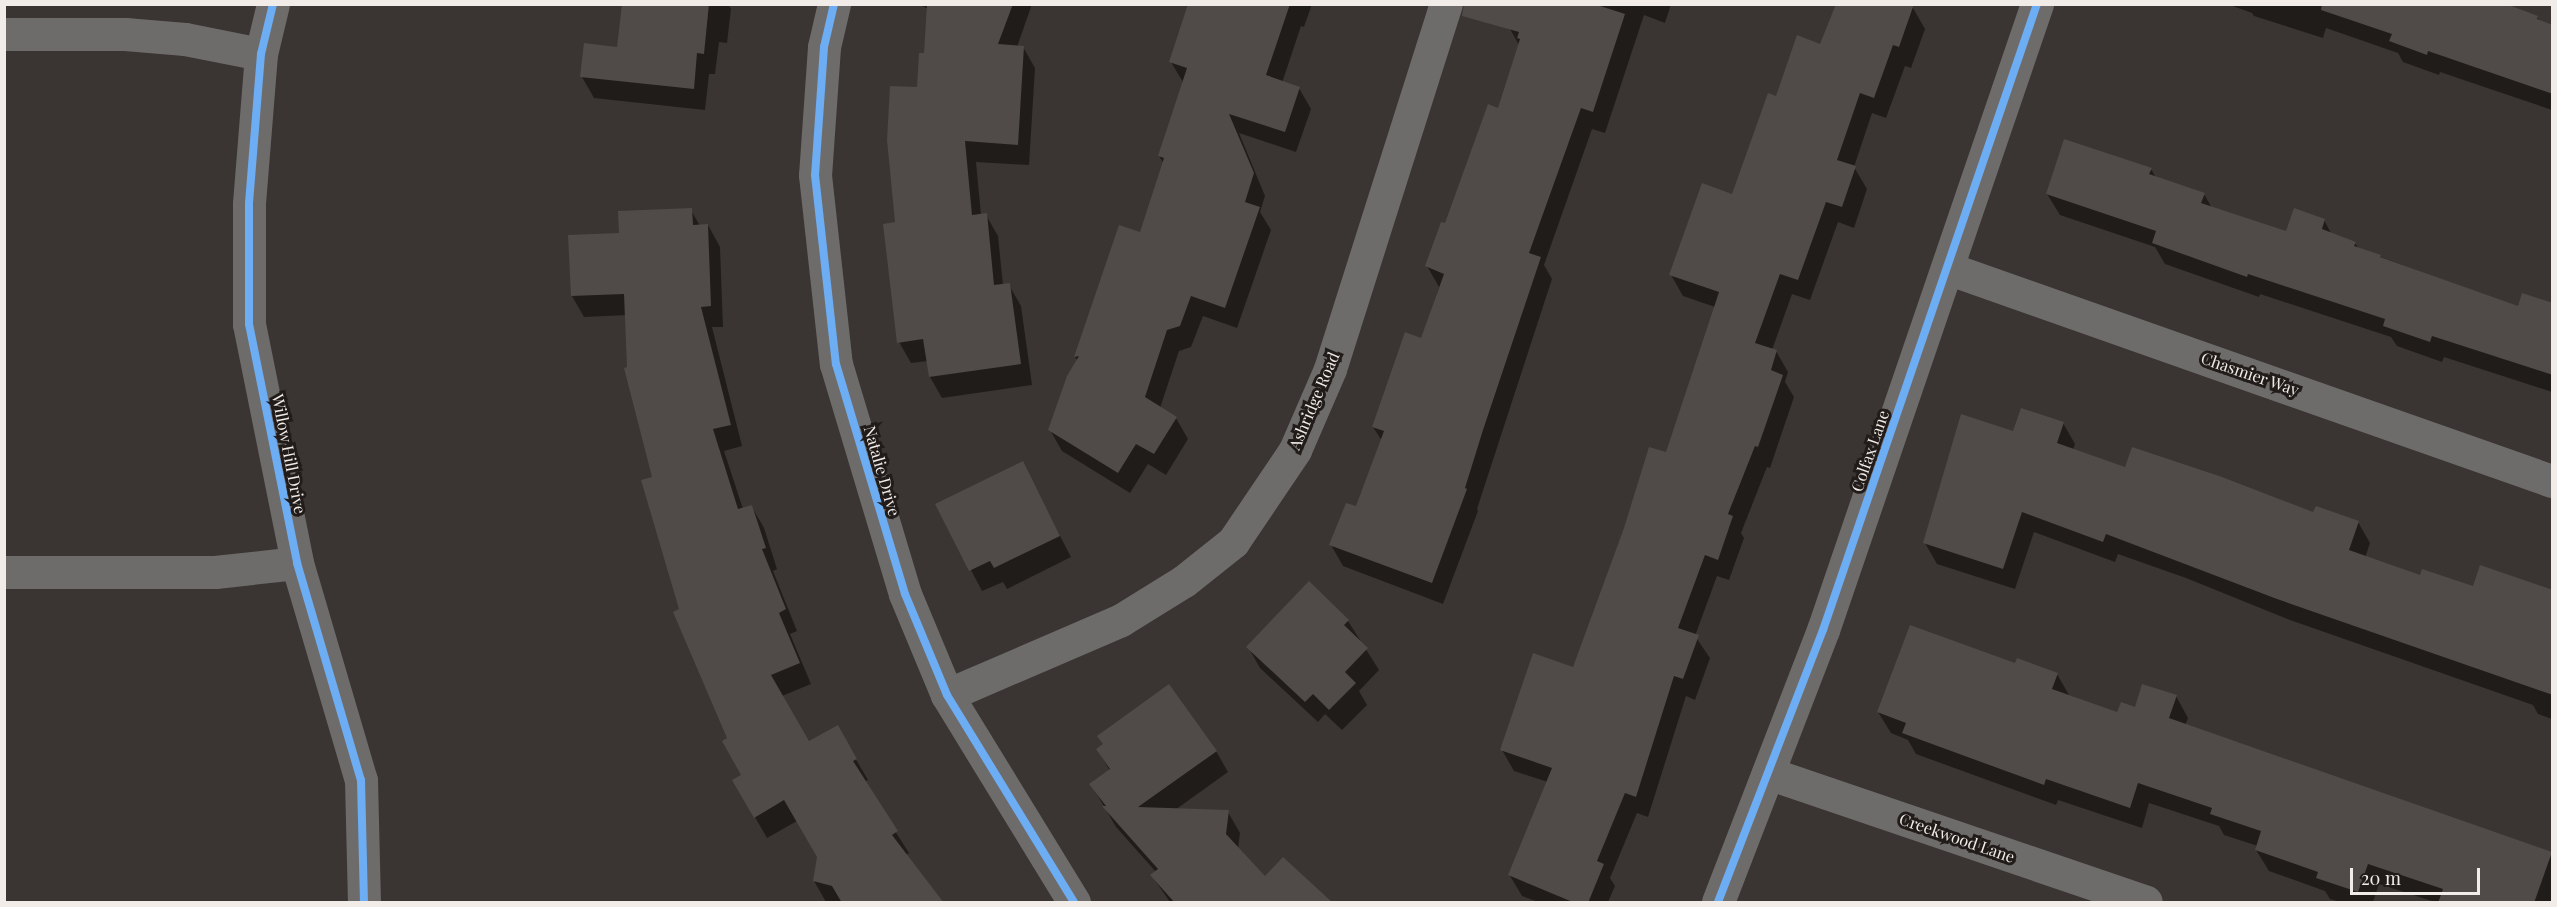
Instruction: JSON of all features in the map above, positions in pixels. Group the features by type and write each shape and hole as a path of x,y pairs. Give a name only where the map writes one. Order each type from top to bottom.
{"street":[{"name":"Willow Hill Drive","path":"273,4 261,54 249,204 249,324 297,563 362,780 364,903"},
{"name":"Natalie Drive","path":"834,4 824,47 814,175 836,364 905,594 947,695 1074,903"},
{"name":"Ashridge Road","path":"947,695 1121,620 1184,581 1233,542 1295,450 1330,369 1446,4"},
{"name":"Colfax Lane","path":"1718,903 1823,630 2037,4"},
{"path":"4,34 125,34 185,39 261,54"},
{"name":"Chasmier Way","path":"1947,268 2553,481"},
{"path":"4,572 214,572 297,563"},
{"name":"Creekwood Lane","path":"1767,773 2146,903"}],"building":[{"path":"622,4 709,4 704,54 697,53 694,89 580,77 584,43 617,47"},
{"path":"927,4 1013,4 998,44 1024,46 1018,145 965,141 972,215 987,213 994,285 1010,283 1021,364 929,377 923,339 897,343 883,224 895,222 887,140 890,86 917,87 919,53 924,53"},
{"path":"1188,4 1290,4 1266,75 1300,87 1285,132 1229,114 1254,173 1245,202 1260,207 1225,308 1191,296 1180,326 1167,330 1145,397 1177,417 1154,454 1136,444 1118,473 1048,430 1067,376 1079,356 1074,357 1119,225 1140,232 1164,158 1158,156 1187,68 1169,62"},
{"path":"1464,4 1594,4 1625,14 1593,112 1581,108 1529,253 1541,257 1483,430 1465,488 1467,489 1432,583 1329,545 1346,503 1356,506 1384,431 1372,427 1405,332 1421,338 1444,274 1425,266 1441,222 1445,223 1488,104 1498,108 1520,39 1517,38 1519,32 1462,16"},
{"path":"1836,4 1914,4 1899,47 1893,45 1874,98 1860,93 1837,160 1856,166 1842,207 1826,202 1798,280 1780,274 1755,343 1777,350 1771,370 1783,375 1758,447 1755,446 1728,514 1733,516 1718,560 1705,555 1678,628 1699,635 1683,679 1674,676 1636,797 1625,793 1597,861 1604,864 1588,903 1575,903 1508,875 1552,768 1500,750 1533,653 1573,667 1624,528 1649,447 1666,452 1719,292 1669,275 1702,183 1732,194 1768,93 1776,96 1797,35 1820,44"},
{"path":"2322,4 2506,4 2538,16 2537,19 2553,25 2553,94 2428,51 2427,55 2389,41 2392,34 2321,10"},
{"path":"2064,139 2152,168 2149,174 2205,193 2201,203 2286,231 2294,208 2325,219 2322,229 2356,242 2354,246 2381,255 2380,257 2518,306 2522,293 2553,303 2553,375 2432,336 2430,342 2383,326 2385,319 2248,274 2247,277 2152,243 2156,231 2046,194"},
{"path":"692,208 693,225 708,224 711,306 701,307 731,425 713,429 738,509 752,505 766,548 762,549 786,609 779,613 800,663 771,675 809,741 838,725 857,759 853,761 898,831 892,835 944,903 842,903 832,886 813,881 817,857 784,800 754,818 732,780 741,775 722,741 727,738 673,612 679,609 641,480 652,477 624,368 627,367 624,294 571,296 568,235 619,233 618,211"},
{"path":"2021,408 2064,422 2057,443 2125,467 2132,447 2222,477 2313,512 2316,506 2359,521 2349,550 2420,575 2422,569 2473,586 2480,565 2553,590 2553,695 2277,599 2106,534 2103,542 2022,512 2003,569 1923,543 1961,414 2013,431"},
{"path":"1023,461 1060,536 994,568 990,561 969,571 935,504"},
{"path":"1309,581 1349,620 1344,625 1368,648 1345,672 1356,683 1329,710 1313,694 1305,702 1246,647"},
{"path":"1910,625 2015,663 2017,658 2058,673 2052,689 2117,712 2121,702 2135,707 2142,684 2177,695 2169,718 2552,852 2534,903 2438,903 2443,889 2368,864 2358,892 2316,878 2318,872 2255,850 2261,831 2210,814 2212,808 2138,783 2130,808 2046,779 2044,785 1902,733 1906,723 1877,712"},
{"path":"1169,684 1217,751 1138,807 1229,810 1226,834 1265,876 1283,857 1333,903 1175,903 1150,875 1158,869 1102,806 1106,806 1089,784 1110,769 1096,749 1103,744 1097,736"}],"cycle path":[{"path":"273,4 261,54 249,204 249,324 297,563 361,780 364,902"},
{"path":"834,4 824,47 815,175 836,364 905,594 947,695 1074,902"},
{"path":"1718,902 1823,630 2037,4"}]}
